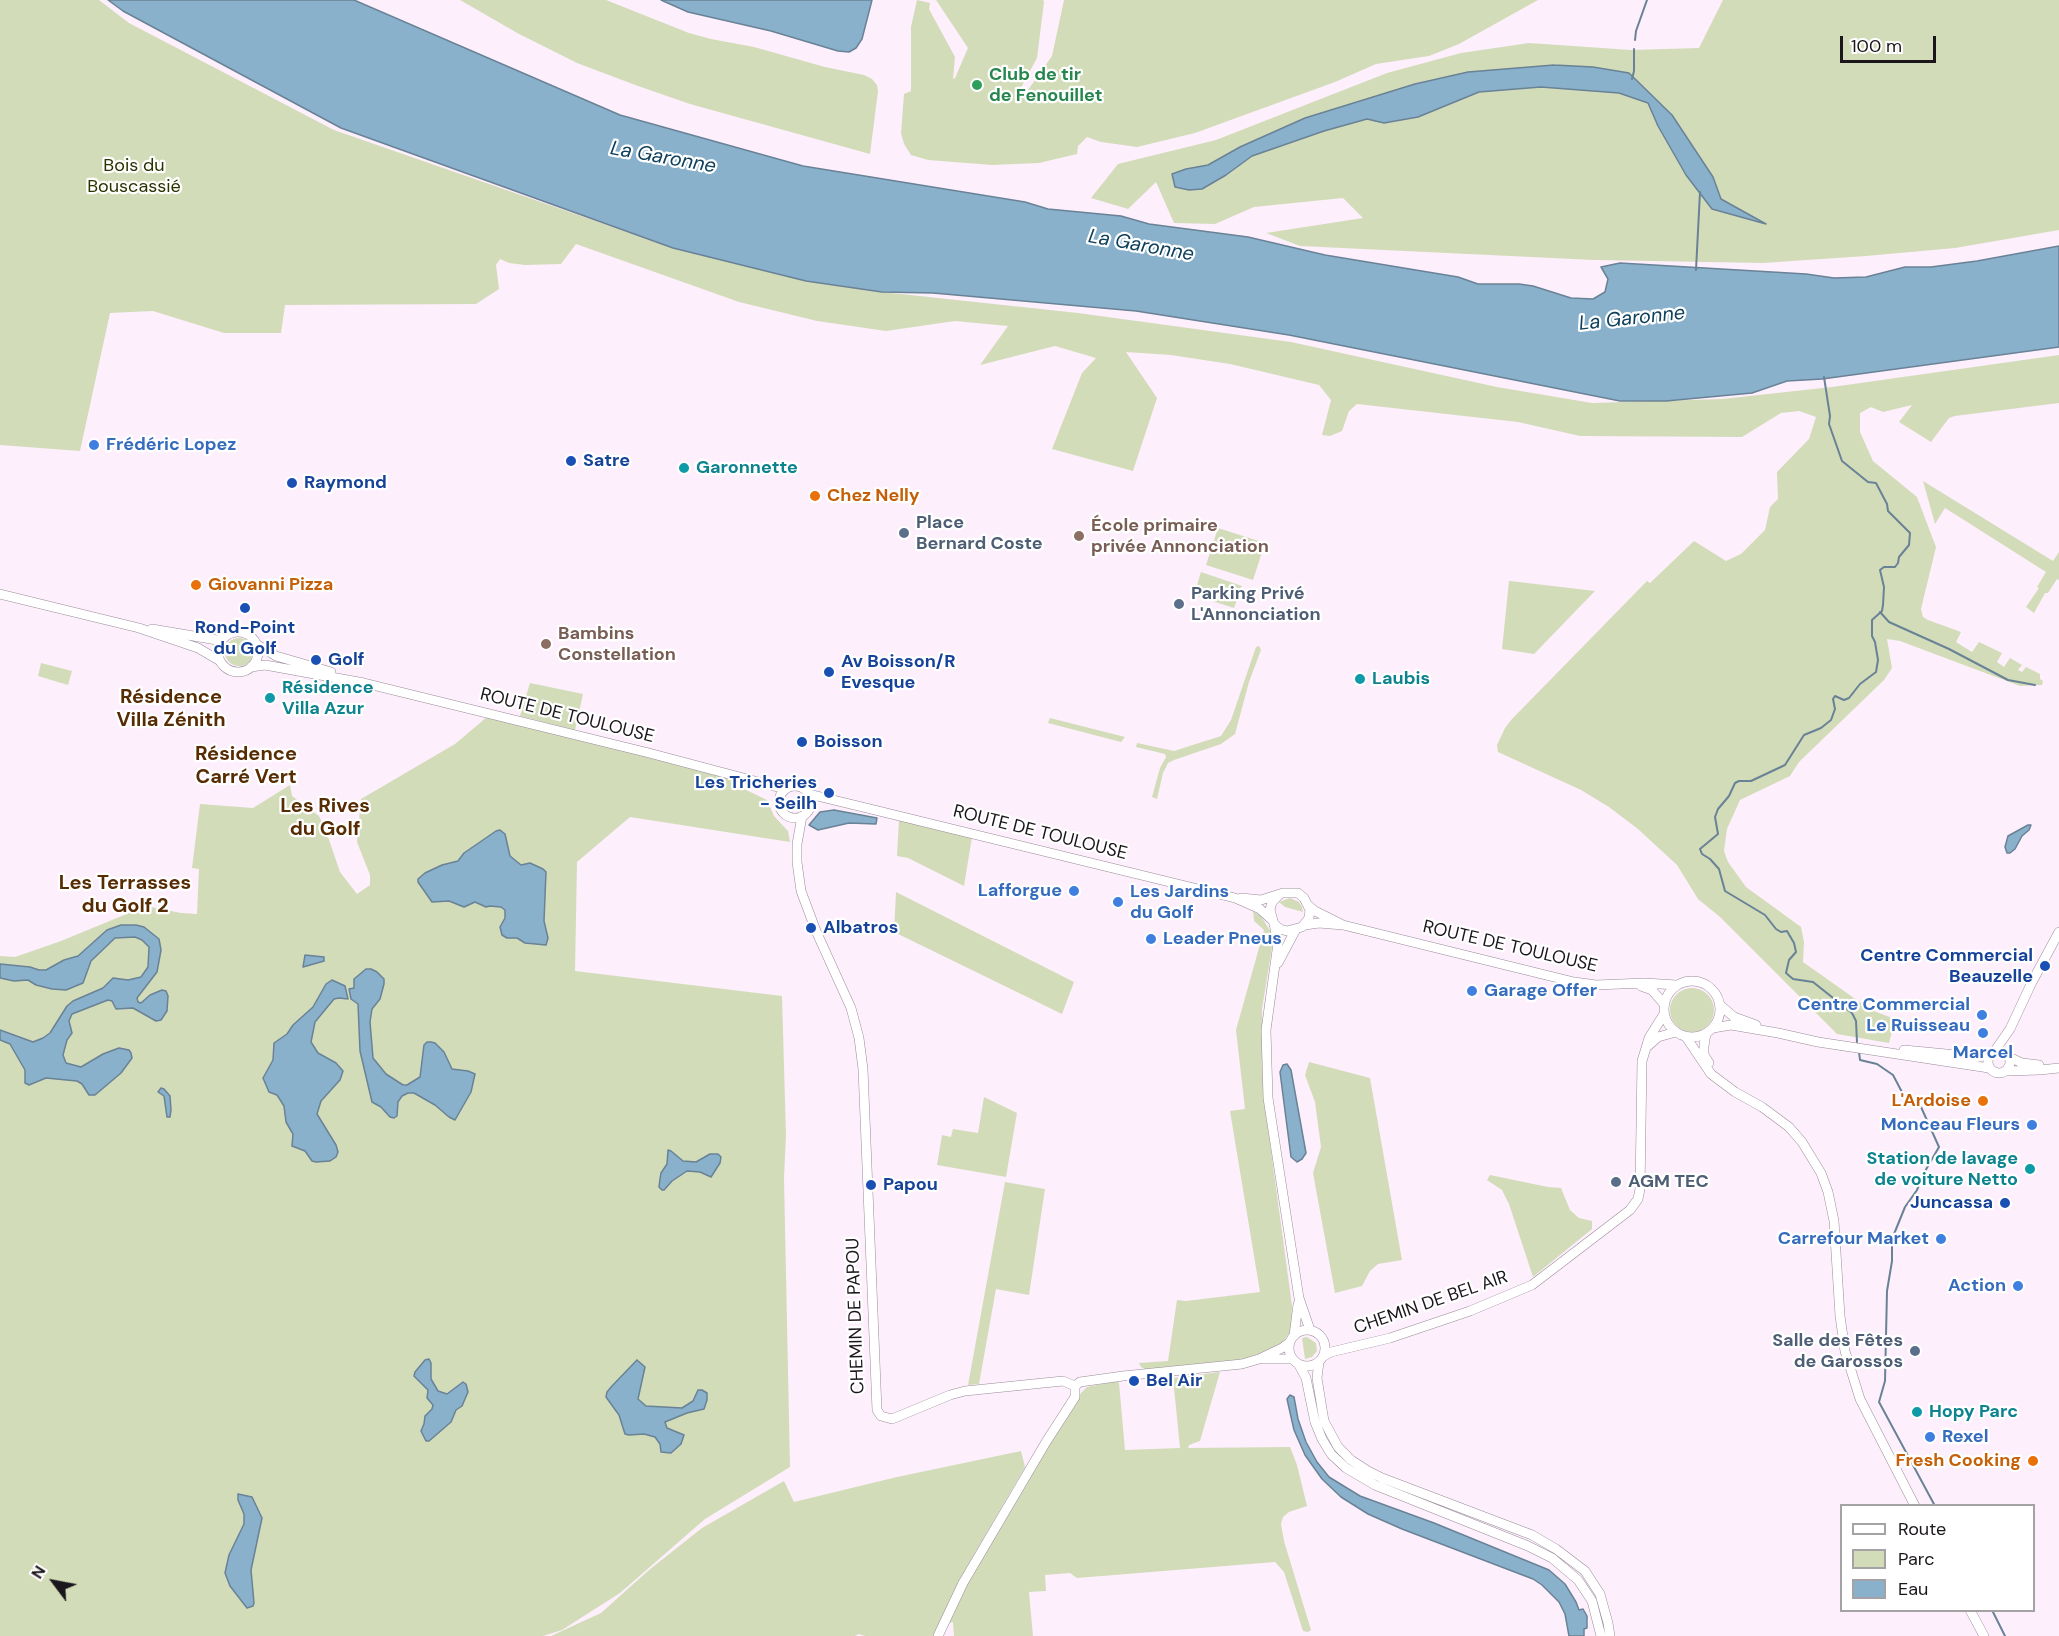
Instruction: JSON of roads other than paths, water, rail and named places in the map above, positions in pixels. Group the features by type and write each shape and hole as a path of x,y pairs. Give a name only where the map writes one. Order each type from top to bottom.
{"main road":[{"path":"0,594 139,628 209,652 226,668 235,672 251,667 257,659 256,644 250,636 241,632 231,633 217,640 139,628"},
{"path":"220,661 218,652 224,638"},
{"name":"ROUTE DE TOULOUSE","path":"256,644 276,656 364,683 785,789"},
{"name":"ROUTE DE TOULOUSE","path":"251,667 266,665 364,683"},
{"name":"ROUTE DE TOULOUSE","path":"761,784 779,802"},
{"path":"799,786 809,794 810,806 802,816 790,817 781,809 780,795 785,789 799,786"},
{"name":"ROUTE DE TOULOUSE","path":"809,794 1235,898 1261,900 1278,896"},
{"name":"ROUTE DE TOULOUSE","path":"810,806 837,801"},
{"name":"CHEMIN DE PAPOU","path":"797,844 802,816"},
{"name":"CHEMIN DE PAPOU","path":"790,817 797,844 799,881 807,908 847,997 859,1038 864,1087 877,1410 881,1416 892,1419 965,1391 1063,1381 1075,1386"},
{"path":"1273,922 1284,931 1295,931 1305,925 1309,906 1298,893 1289,892 1278,896 1270,906 1273,922 1278,943 1266,1030 1266,1075 1299,1298 1310,1330"},
{"name":"ROUTE DE TOULOUSE","path":"1235,898 1260,909 1273,922"},
{"name":"ROUTE DE TOULOUSE","path":"1309,906 1315,912 1343,925"},
{"name":"ROUTE DE TOULOUSE","path":"1305,925 1319,923 1343,925 1574,982 1596,985 1676,985"},
{"path":"1276,968 1295,931"},
{"path":"1989,1068 1988,1061 2010,1029 2059,932"},
{"path":"1664,1009 1668,993 1683,982 1701,982 1717,995 1720,1005 1719,1017 1710,1030 1704,1046 1704,1055 1722,1083"},
{"path":"1636,984 1652,990 1664,1009 1668,1024 1676,1032 1686,1037 1697,1037 1710,1030 1731,1025 1866,1050 1989,1068 1996,1073 2059,1068"},
{"path":"1720,1005 1734,1017 1778,1033"},
{"name":"CHEMIN DE BEL AIR","path":"1322,1359 1339,1350 1410,1331 1470,1311 1532,1285 1630,1210 1638,1199 1640,1189 1642,1061 1649,1038 1664,1009"},
{"path":"2007,1071 2010,1065 2010,1029"},
{"path":"1646,1047 1658,1037 1676,1032"},
{"path":"1686,1037 1711,1074 1789,1127 1813,1158 1821,1173 1834,1221 1840,1316 1845,1351 1860,1399 1914,1504"},
{"path":"1866,1050 1890,1048 1978,1057 2002,1051 2022,1063 2059,1068"},
{"path":"1299,1298 1289,1351 1306,1378 1315,1422 1331,1454 1346,1468 1375,1485 1528,1546 1552,1558 1578,1580 1592,1601 1601,1636"},
{"path":"938,1636 963,1583 1072,1402 1076,1393 1075,1386 1080,1382 1242,1364 1282,1348 1302,1331 1310,1330 1318,1334 1325,1344 1317,1378 1324,1421 1338,1447 1352,1460 1382,1478 1532,1535 1556,1549 1585,1571 1600,1594 1610,1636"},
{"name":"CHEMIN DE BEL AIR","path":"1325,1344 1339,1350"},
{"path":"1259,1359 1296,1362 1308,1367 1322,1359"},
{"path":"1971,1612 1983,1636"}],"water":[{"name":"La Garonne","path":"108,0 354,0 620,115 803,166 1025,202 1048,209 1121,216 1149,224 1248,237 1325,255 1458,277 1478,284 1533,286 1571,298 1593,299 1605,292 1608,279 1601,267 1620,263 1806,274 1834,278 1866,277 1905,267 1931,267 1977,261 2059,246 2059,347 1822,379 1787,381 1752,393 1666,401 1620,401 1289,335 1136,311 933,293 882,292 806,281 673,248 341,128 123,11"},
{"path":"661,0 872,0 862,39 856,48 849,52 688,12"},
{"path":"1554,65 1593,67 1629,73 1672,115 1713,177 1721,199 1766,224 1712,209 1686,175 1658,126 1648,103 1619,93 1541,87 1479,92 1418,117 1384,123 1367,119 1252,156 1202,189 1189,190 1175,187 1172,174 1208,165 1240,147 1305,118 1415,84 1468,72"},
{"path":"834,810 877,818 876,824 849,823 818,830 809,825 820,812"},
{"path":"2031,825 2029,830 2022,836 2015,849 2007,853 2005,847 2008,836"},
{"path":"500,830 505,834 510,856 521,865 530,863 546,872 544,921 548,938 546,945 525,943 517,938 507,938 502,935 500,927 505,918 505,910 501,907 486,907 475,902 464,907 449,901 432,902 418,882 418,879 425,873 458,861 464,853"},
{"path":"121,925 144,927 159,939 161,950 157,972 137,998 141,1003 150,995 162,990 166,991 167,1011 161,1020 156,1021 133,1008 116,1009 112,1001 108,1000 72,1014 69,1021 72,1033 67,1040 63,1055 66,1063 81,1067 119,1048 129,1050 131,1053 132,1058 121,1073 95,1095 89,1095 82,1084 77,1081 46,1078 29,1085 25,1083 25,1070 10,1044 0,1040 0,1030 33,1042 43,1038 50,1033 67,1006 73,1001 103,988 113,978 128,980 141,977 148,967 149,947 135,937 115,938 91,961 83,983 66,990 36,985 28,980 14,981 0,978 0,964 46,970 64,960 78,956 107,930"},
{"path":"305,955 324,957 324,961 303,967"},
{"path":"366,969 377,972 384,979 380,999 372,1009 370,1022 373,1058 386,1074 403,1085 420,1077 424,1045 431,1042 444,1052 452,1069 475,1074 471,1092 455,1120 414,1093 402,1096 398,1102 397,1116 394,1118 372,1102 360,1051 358,1004 351,999 349,989 354,988 354,979"},
{"path":"332,980 345,986 348,999 334,999 315,1022 311,1042 318,1053 336,1063 343,1071 340,1080 321,1101 317,1114 338,1152 336,1157 330,1161 316,1162 312,1161 305,1151 292,1146 293,1134 286,1122 284,1106 277,1095 269,1092 263,1078 273,1060 274,1043 287,1034 293,1025 313,1007 326,984"},
{"path":"1287,1064 1291,1070 1306,1153 1297,1162 1291,1157 1280,1072 1283,1065"},
{"path":"161,1088 170,1096 170,1117 167,1117 164,1096 158,1092"},
{"path":"668,1150 683,1161 696,1162 710,1154 718,1154 721,1157 720,1163 711,1177 700,1172 687,1171 662,1190 659,1187 660,1179 667,1164"},
{"path":"429,1359 431,1379 438,1391 447,1394 463,1382 468,1392 451,1422 429,1441 426,1441 421,1431 425,1416 433,1405 427,1398 428,1390 414,1376 425,1360"},
{"path":"637,1360 645,1367 638,1399 646,1406 682,1408 693,1401 698,1390 707,1393 704,1409 665,1422 667,1428 684,1435 681,1444 671,1453 661,1452 660,1444 655,1437 644,1434 625,1434 619,1415 606,1397 612,1386"},
{"path":"1290,1395 1294,1397 1298,1419 1306,1442 1329,1477 1360,1496 1434,1523 1549,1570 1565,1584 1579,1610 1583,1609 1587,1616 1584,1636 1569,1636 1565,1614 1559,1602 1533,1579 1402,1529 1368,1514 1341,1497 1322,1479 1305,1455 1294,1430 1287,1399"},
{"path":"238,1494 252,1497 262,1518 251,1570 254,1603 253,1606 247,1608 230,1586 225,1573 229,1555 244,1524 244,1514"}],"waterway":[{"path":"1635,40 1647,0"},
{"path":"1632,79 1634,49"},
{"path":"1696,270 1700,192"},
{"path":"1824,377 1830,416 1829,424 1842,461 1868,482 1876,483 1887,504 1888,511 1910,533 1909,545 1899,557 1895,567 1884,567 1880,570 1884,587 1883,605 1882,611 1872,620 1872,636 1878,660 1876,672 1860,684 1849,698 1844,700 1835,696 1833,699 1835,709 1831,720 1821,728 1804,735 1785,765 1751,781 1735,783 1715,817 1718,834 1700,849 1702,854 1719,869 1725,891 1765,915 1776,929 1781,932 1787,931 1796,952 1789,960 1786,973 1793,979 1813,982 1852,1013 1856,1021 1857,1042"},
{"path":"1880,612 1889,622 1949,649 2008,680 2035,685"},
{"path":"1859,1052 1860,1060 1877,1064 1893,1075 1903,1094 1921,1107 1939,1147 1917,1190 1905,1207 1892,1239 1892,1261 1887,1291 1885,1381 1879,1402 1934,1504"},
{"path":"1993,1612 2005,1636"}],"place":[{"name":"Club de tir de Fenouillet","path":"977,85"},
{"name":"Frédéric Lopez","path":"94,445"},
{"name":"Satre","path":"571,461"},
{"name":"Garonnette","path":"684,468"},
{"name":"Raymond","path":"292,483"},
{"name":"Chez Nelly","path":"815,496"},
{"name":"Place Bernard Coste","path":"904,533"},
{"name":"École primaire privée Annonciation","path":"1079,536"},
{"name":"Giovanni Pizza","path":"196,585"},
{"name":"Parking Privé L'Annonciation","path":"1179,604"},
{"name":"Rond-Point du Golf","path":"245,608"},
{"name":"Bambins Constellation","path":"546,644"},
{"name":"Golf","path":"316,660"},
{"name":"Av Boisson/R Evesque","path":"829,672"},
{"name":"Laubis","path":"1360,679"},
{"name":"Résidence Villa Azur","path":"270,698"},
{"name":"Boisson","path":"802,742"},
{"name":"Les Tricheries - Seilh","path":"829,793"},
{"name":"Lafforgue","path":"1074,891"},
{"name":"Les Jardins du Golf","path":"1118,902"},
{"name":"Albatros","path":"811,928"},
{"name":"Leader Pneus","path":"1151,939"},
{"name":"Centre Commercial Beauzelle","path":"2045,966"},
{"name":"Garage Offer","path":"1472,991"},
{"name":"Centre Commercial Le Ruisseau","path":"1982,1015"},
{"name":"Marcel","path":"1983,1033"},
{"name":"L'Ardoise","path":"1983,1101"},
{"name":"Monceau Fleurs","path":"2032,1125"},
{"name":"Station de lavage de voiture Netto","path":"2030,1169"},
{"name":"AGM TEC","path":"1616,1182"},
{"name":"Papou","path":"871,1185"},
{"name":"Juncassa","path":"2005,1203"},
{"name":"Carrefour Market","path":"1941,1239"},
{"name":"Action","path":"2018,1286"},
{"name":"Salle des Fêtes de Garossos","path":"1915,1351"},
{"name":"Bel Air","path":"1134,1381"},
{"name":"Hopy Parc","path":"1917,1412"},
{"name":"Rexel","path":"1930,1437"},
{"name":"Fresh Cooking","path":"2033,1461"}],"district":[{"name":"Résidence Villa Zénith","path":"171,710"},
{"name":"Résidence Carré Vert","path":"246,766"},
{"name":"Les Rives du Golf","path":"325,818"},
{"name":"Les Terrasses du Golf 2","path":"125,896"}],"park label":[{"name":"Bois du Bouscassié","path":"134,176"}]}
